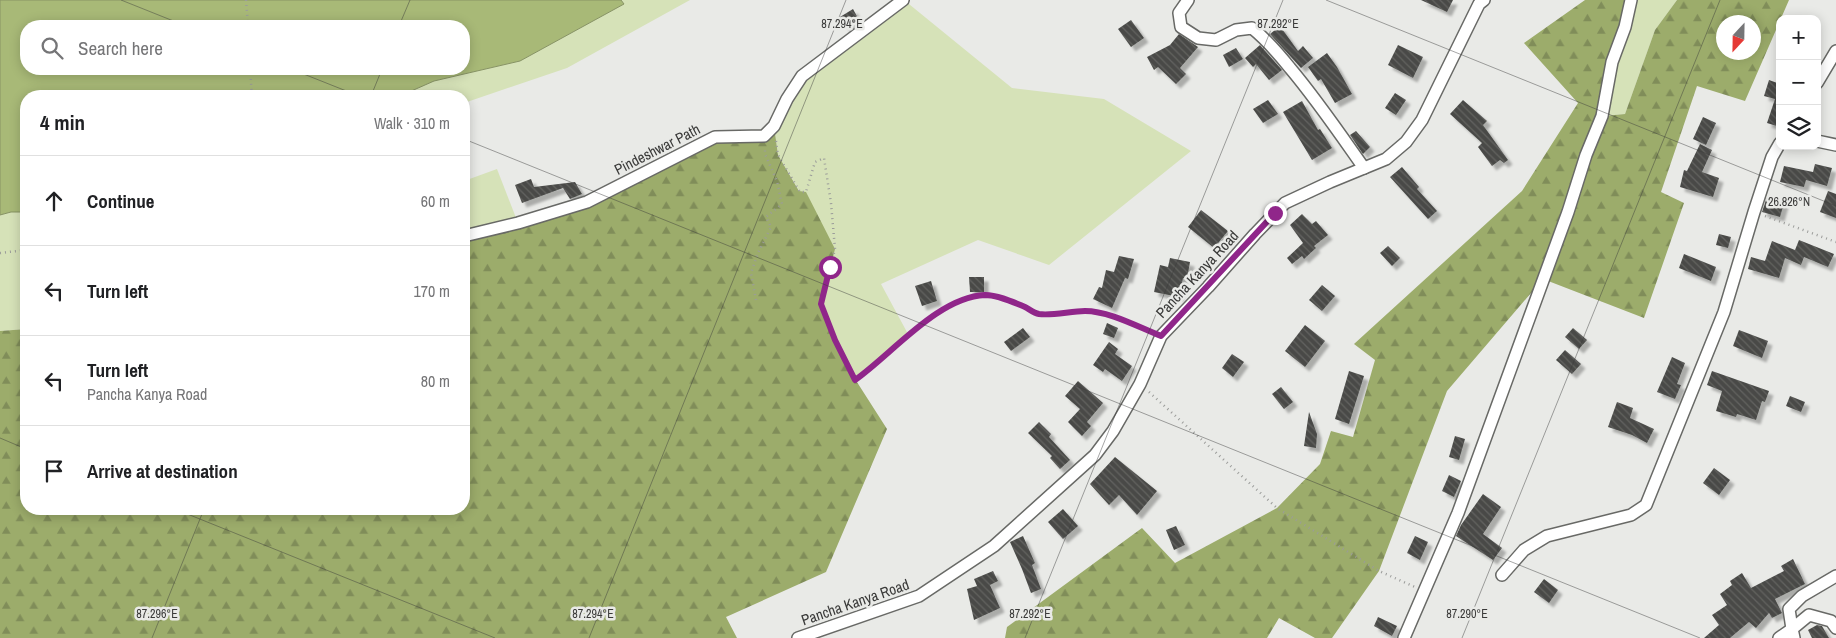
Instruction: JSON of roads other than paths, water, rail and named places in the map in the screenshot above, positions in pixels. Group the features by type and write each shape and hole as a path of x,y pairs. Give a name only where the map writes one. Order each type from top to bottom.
{"street":[{"name":"Pindeshwar Path","path":"470,234 587,202 715,137 764,136 774,126 787,99 802,76 903,0"},
{"path":"1188,0 1179,13 1181,27 1198,38 1216,40 1236,30 1252,28 1265,38 1306,87 1364,168"},
{"name":"Pancha Kanya Road","path":"798,638 919,596 994,546 1095,455 1113,430 1140,384 1161,336 1285,203 1386,159 1406,142 1422,120 1479,4 1484,0"},
{"path":"1404,638 1458,513 1562,229 1586,155 1602,116 1612,62 1631,0"},
{"path":"1821,76 1836,51"},
{"path":"1821,142 1836,145"},
{"path":"1502,576 1524,550 1547,536 1631,515 1646,505 1724,312 1754,212 1776,150"},
{"path":"1793,633 1789,609 1802,596 1836,576"},
{"path":"1779,638 1793,633 1808,615 1831,621 1836,628"}]}
